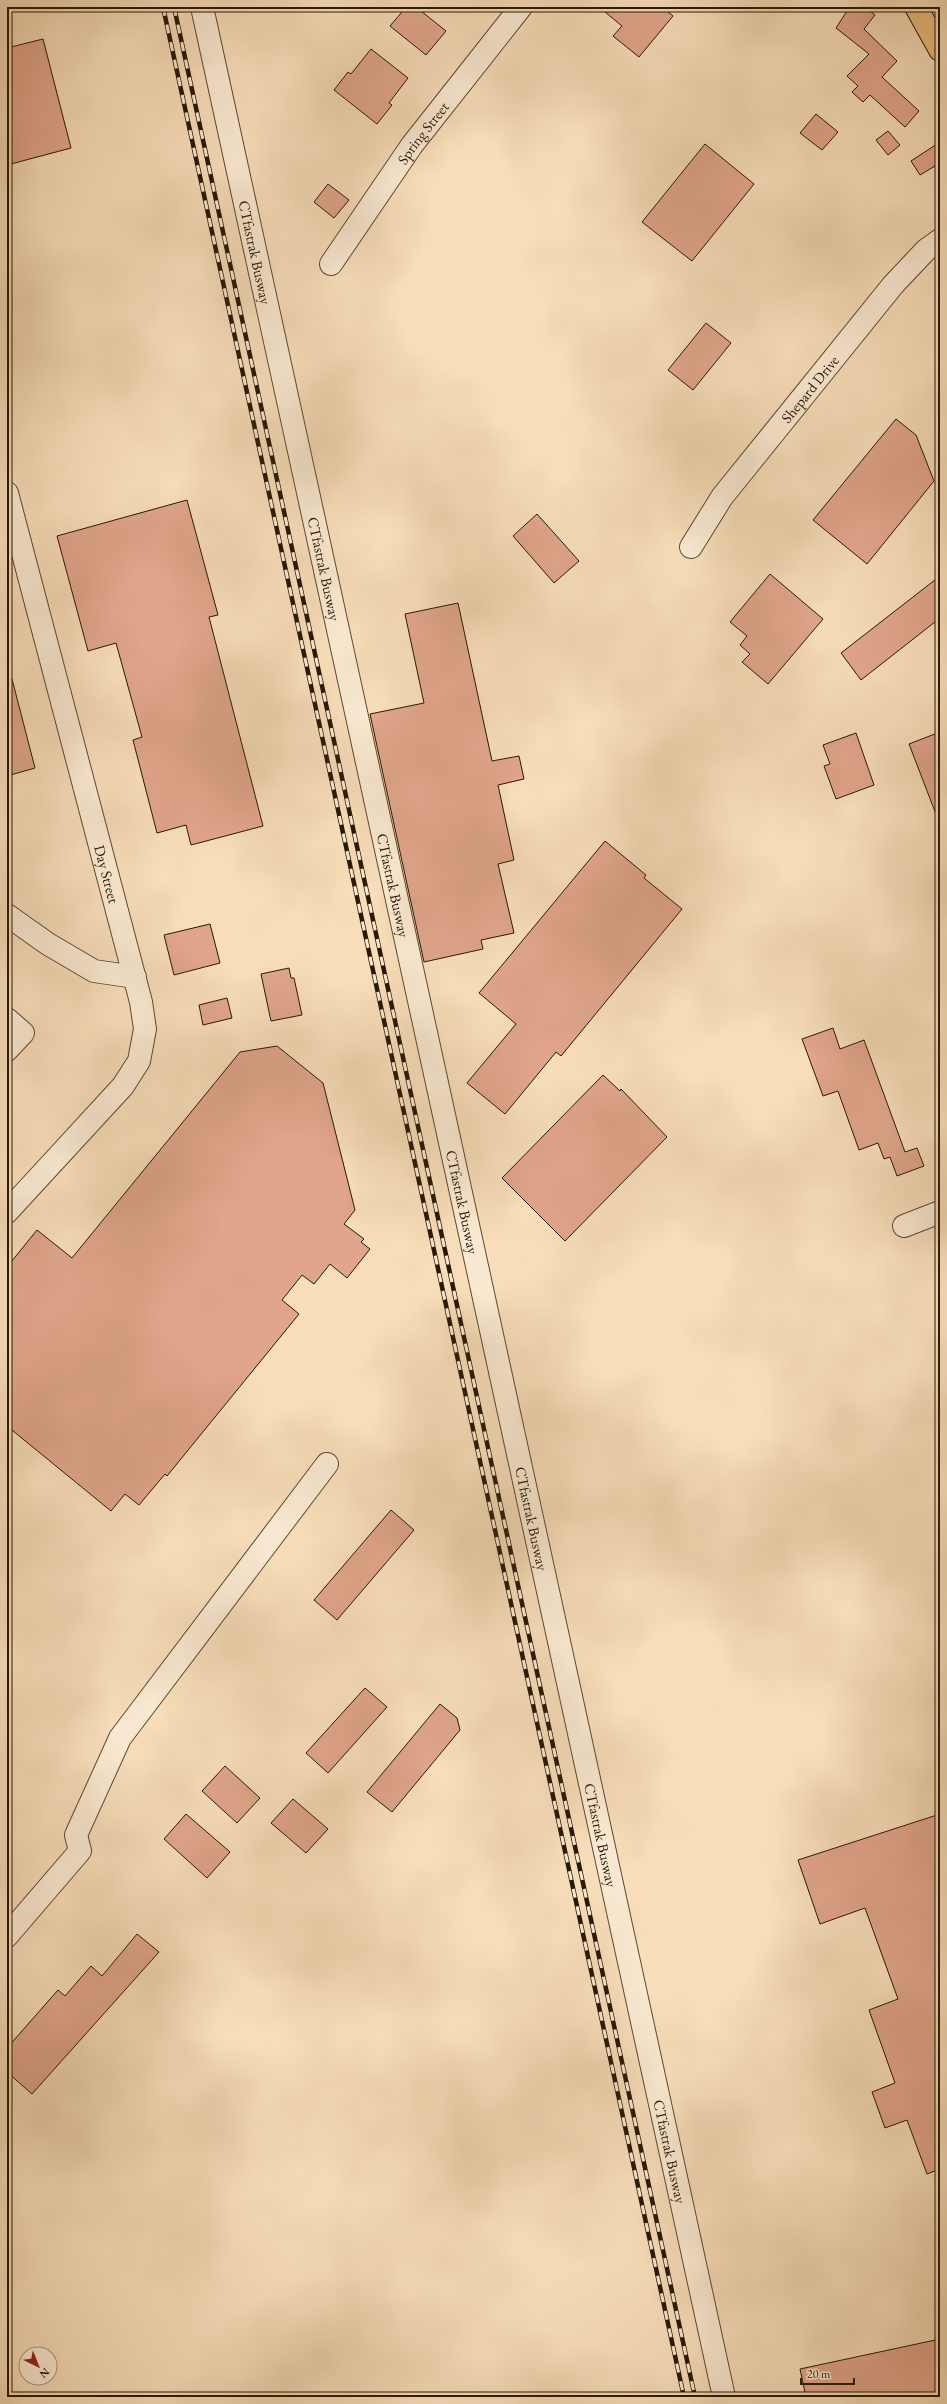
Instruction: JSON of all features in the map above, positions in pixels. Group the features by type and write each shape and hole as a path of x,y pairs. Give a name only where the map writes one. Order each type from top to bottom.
{"main road":[{"path":"916,7 940,50"}],"street":[{"name":"CTfastrak Busway","path":"202,7 724,2397"},
{"name":"Spring Street","path":"331,264 412,145 521,7"},
{"name":"Shepard Drive","path":"691,547 722,497 893,285 926,250 940,240"},
{"name":"Day Street","path":"7,493 135,976 145,1029 139,1061 123,1086 7,1212"},
{"path":"7,915 48,944 94,971 135,976"},
{"path":"7,1019 22,1033 7,1050"},
{"path":"904,1226 940,1212"},
{"path":"7,1936 80,1851 76,1835 120,1738 327,1464"}],"building":[{"path":"406,7 416,7 446,31 426,55 390,26"},
{"path":"599,7 662,7 673,16 639,57 613,36 622,26"},
{"path":"865,7 875,15 864,29 897,61 882,77 919,111 905,127 870,95 863,102 852,92 858,86 847,76 869,54 836,28 849,8"},
{"path":"43,39 71,148 7,165 7,48"},
{"path":"371,49 408,78 389,103 392,105 377,124 334,90 348,72 351,74"},
{"path":"816,114 838,132 822,150 800,133"},
{"path":"888,131 900,145 888,155 876,140"},
{"path":"940,142 940,163 920,175 911,161"},
{"path":"705,144 754,184 692,261 642,222"},
{"path":"328,184 349,200 334,218 314,202"},
{"path":"706,323 731,343 693,390 668,370"},
{"path":"896,419 916,435 934,481 867,564 813,520"},
{"path":"187,500 218,615 209,617 263,826 191,845 186,825 157,833 133,740 142,737 116,643 88,651 57,536"},
{"path":"537,514 579,561 554,583 513,536"},
{"path":"770,574 823,619 768,684 742,662 750,654 740,645 747,636 730,622"},
{"path":"940,576 940,618 861,680 841,653"},
{"path":"458,603 492,761 519,756 524,779 498,785 514,860 498,864 514,933 481,940 483,949 424,962 370,714 424,703 405,614"},
{"path":"12,679 35,768 7,776 7,680"},
{"path":"940,732 940,821 939,822 909,744"},
{"path":"856,733 874,785 836,799 824,766 830,764 823,745"},
{"path":"605,841 646,875 644,878 682,909 561,1056 556,1052 505,1114 467,1083 516,1024 479,993"},
{"path":"210,924 220,963 174,975 164,935"},
{"path":"289,968 291,978 294,978 302,1015 271,1021 261,974"},
{"path":"227,998 232,1018 203,1025 199,1005"},
{"path":"833,1028 840,1049 864,1040 905,1152 917,1148 924,1166 897,1176 890,1157 884,1159 878,1143 859,1150 838,1091 823,1096 802,1039"},
{"path":"277,1046 323,1083 355,1210 344,1224 364,1239 361,1242 370,1249 347,1278 330,1264 314,1284 302,1275 282,1300 299,1314 167,1476 165,1474 139,1505 125,1494 111,1511 7,1426 7,1267 37,1230 72,1258 240,1052"},
{"path":"603,1075 620,1091 621,1089 667,1137 565,1241 502,1178"},
{"path":"391,1510 414,1530 337,1620 314,1600"},
{"path":"365,1688 387,1707 328,1773 306,1753"},
{"path":"440,1704 457,1718 460,1730 392,1812 367,1792"},
{"path":"225,1766 260,1798 237,1823 202,1791"},
{"path":"293,1799 328,1829 306,1853 271,1823"},
{"path":"186,1814 230,1852 207,1878 164,1839"},
{"path":"940,1814 940,2169 927,2174 907,2120 885,2128 872,2092 895,2083 869,2010 898,1999 865,1908 820,1924 798,1860"},
{"path":"137,1934 159,1952 32,2094 7,2072 7,2048 58,1990 65,1996 91,1966 102,1976"},
{"path":"940,2339 940,2397 806,2397 800,2369"}],"railway":[{"path":"163,7 684,2397"},
{"path":"174,7 695,2397"}]}
